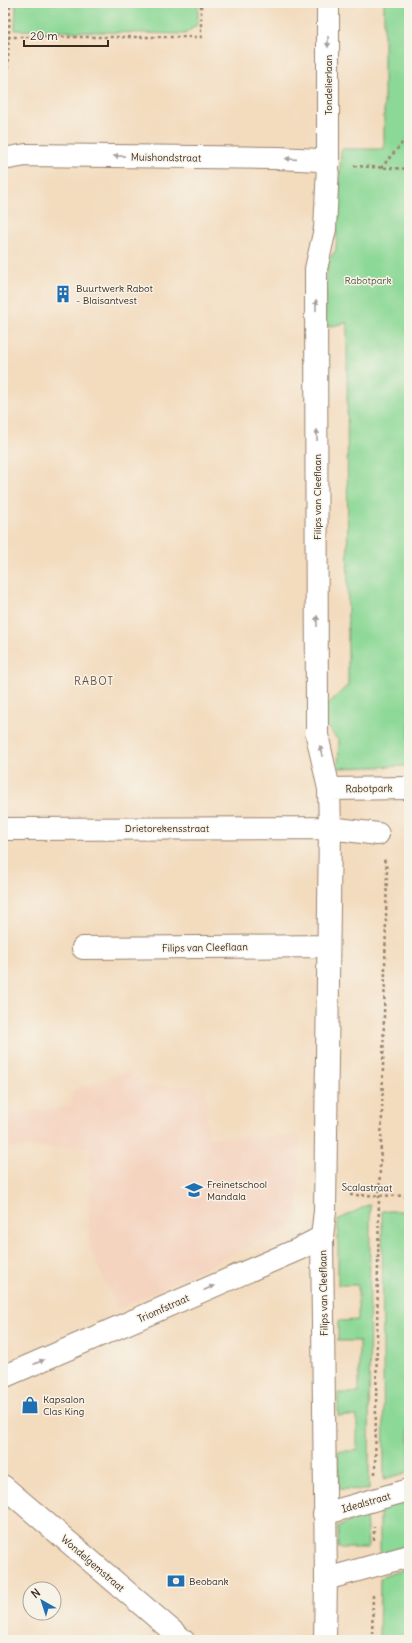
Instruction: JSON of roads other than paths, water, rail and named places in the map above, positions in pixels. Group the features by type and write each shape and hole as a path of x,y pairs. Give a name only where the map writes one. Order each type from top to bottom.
{"street":[{"name":"Tondelierlaan","path":"328,3 328,166"},
{"name":"Muishondstraat","path":"3,159 26,155 278,158 319,160 328,166"},
{"name":"Filips van Cleeflaan","path":"324,1640 326,1579 324,1514 322,1237 325,1195 327,946 330,828 329,789 317,735 316,269 325,229 328,166"},
{"name":"Rabotpark","path":"329,789 409,788"},
{"name":"Drietorekensstraat","path":"3,829 330,828"},
{"path":"330,828 378,834"},
{"name":"Filips van Cleeflaan","path":"83,948 327,946"},
{"name":"Triomfstraat","path":"3,1378 292,1252 322,1237"},
{"name":"Wondelgemstraat","path":"3,1486 183,1640"},
{"name":"Idealstraat","path":"324,1514 409,1490"},
{"path":"326,1579 409,1556"}],"place":[{"name":"Buurtwerk Rabot - Blaisantvest","path":"63,294"},
{"name":"Freinetschool Mandala","path":"194,1190"},
{"name":"Kapsalon Clas King","path":"30,1405"},
{"name":"Beobank","path":"176,1581"}],"district":[{"name":"RABOT","path":"94,681"}]}
